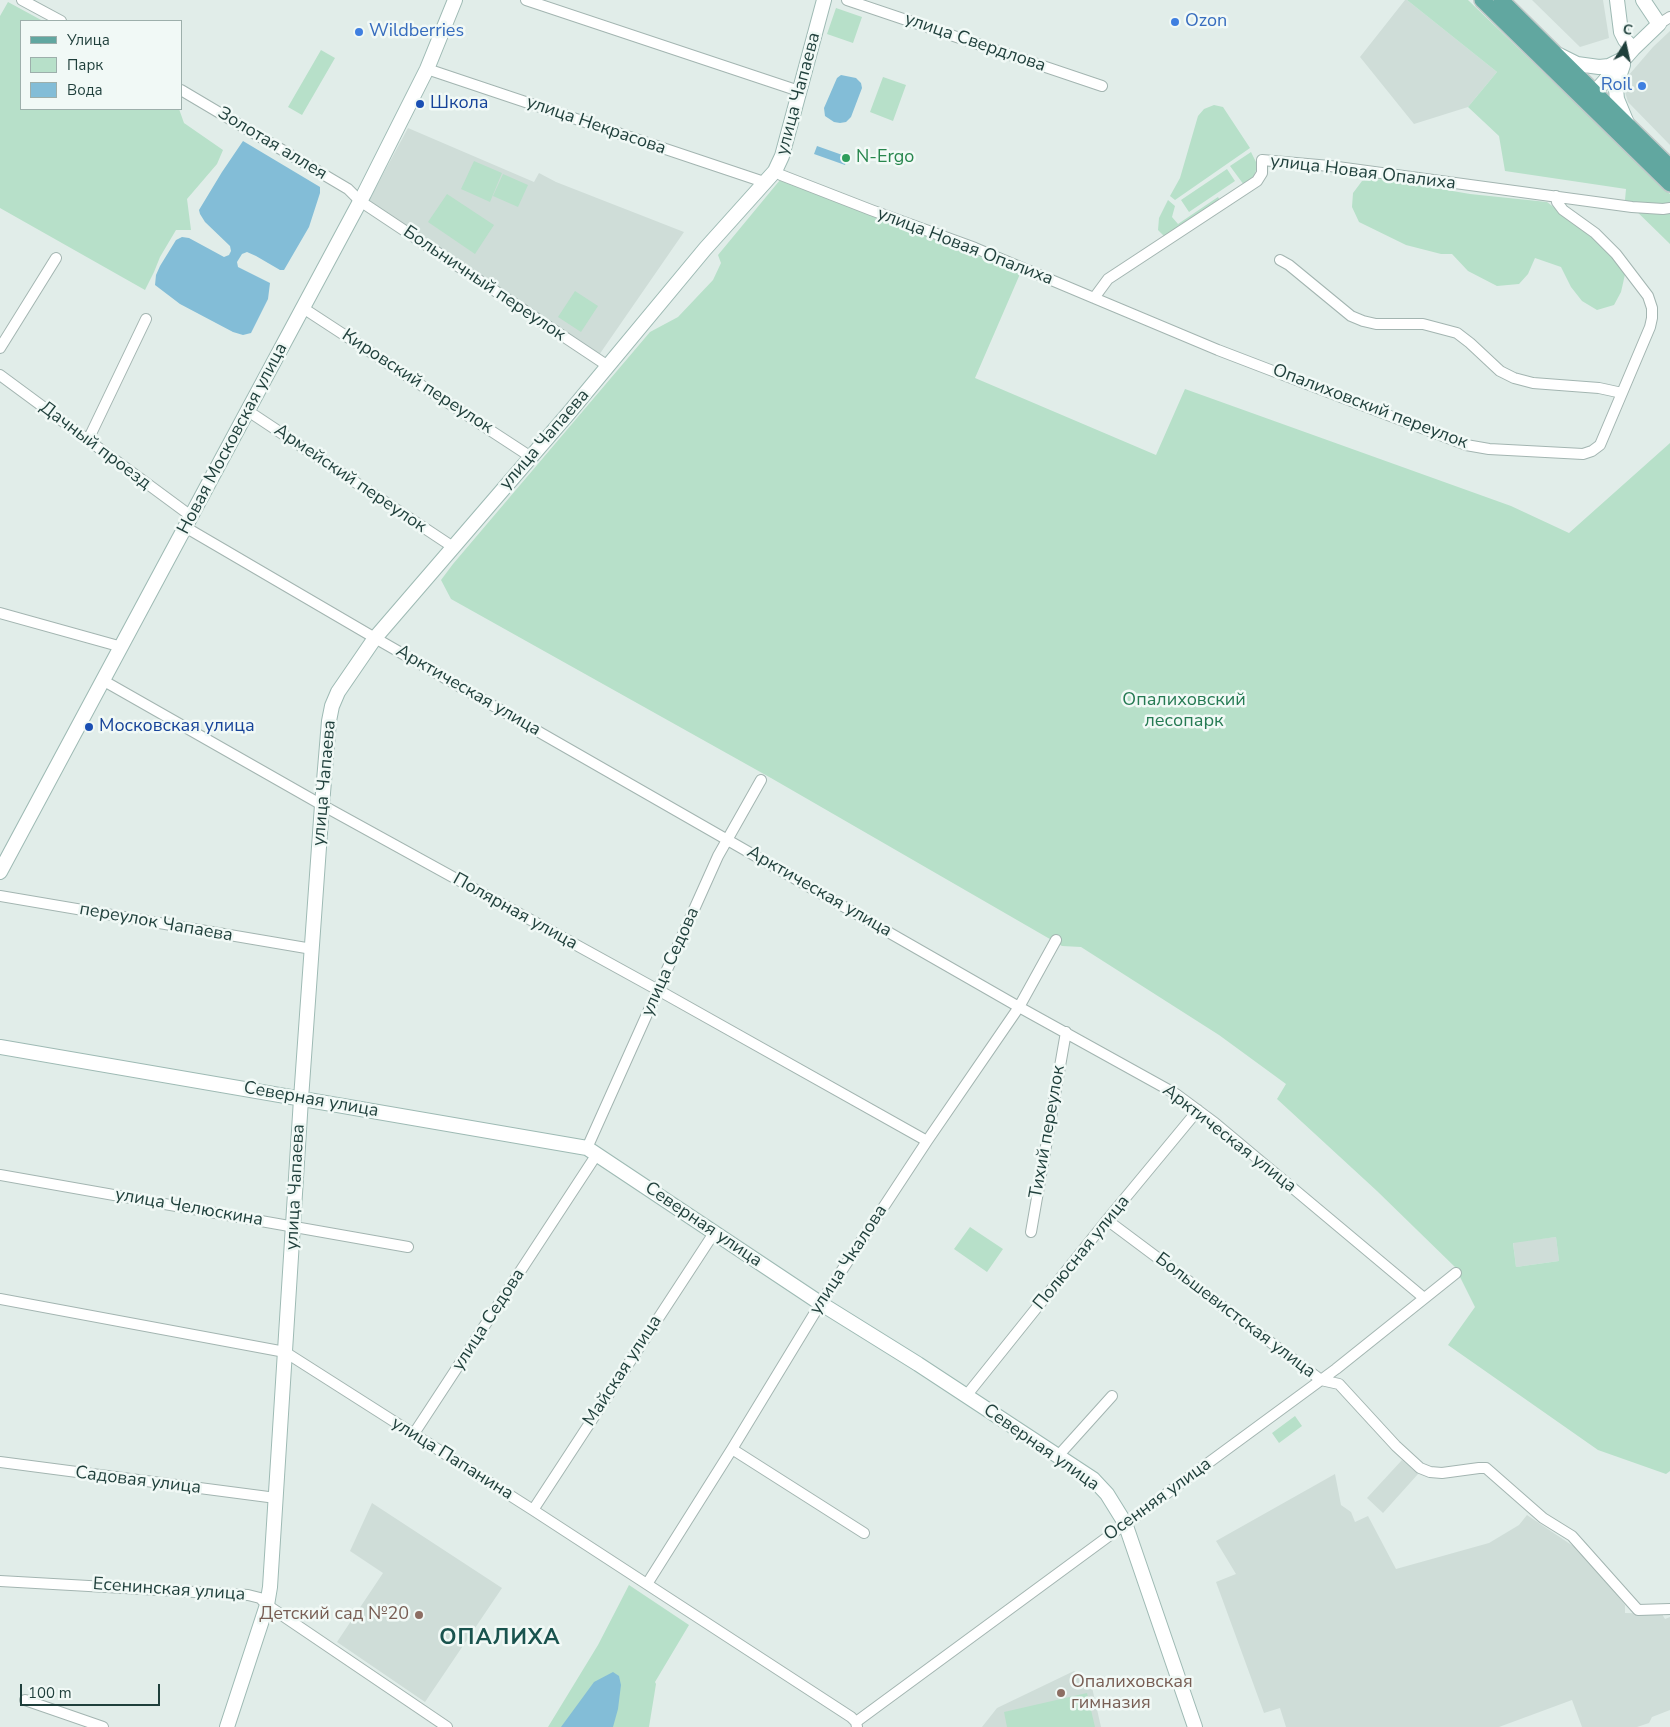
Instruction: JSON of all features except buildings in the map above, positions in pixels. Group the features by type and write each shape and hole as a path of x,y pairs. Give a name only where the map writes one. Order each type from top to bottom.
{"main road":[{"path":"1482,0 1591,97 1628,125 1670,167"},
{"path":"1501,0 1555,53 1591,97 1670,184"}],"street":[{"path":"22,0 58,20"},
{"name":"Новая Московская улица","path":"0,872 360,201 427,69 455,0"},
{"path":"526,0 799,91"},
{"name":"улица Чапаева","path":"227,1727 267,1606 270,1587 301,1099 322,805 332,706 338,692 375,638 531,457 705,249 775,171 782,156 824,0"},
{"name":"улица Свердлова","path":"847,0 1102,86"},
{"path":"1617,0 1621,32 1630,53 1616,89 1617,99 1628,125"},
{"path":"1591,97 1630,53 1664,21 1643,0"},
{"path":"1555,53 1577,64 1599,67 1609,66 1630,53"},
{"name":"улица Некрасова","path":"427,69 764,182"},
{"name":"Золотая аллея","path":"182,91 348,190 360,201"},
{"name":"улица Новая Опалиха","path":"775,171 871,210 975,248 1094,298 1108,280 1257,181 1262,173 1262,160 1304,163 1632,207 1670,208"},
{"name":"Опалиховский переулок","path":"1094,298 1218,350 1466,445 1583,454 1592,451 1600,445 1650,327 1652,308 1648,296 1616,254 1595,233 1562,210 1556,202 1556,196"},
{"name":"Больничный переулок","path":"360,201 608,366"},
{"path":"0,348 56,258"},
{"path":"1280,260 1289,265 1351,316 1363,321 1376,324 1423,324 1457,334 1500,371 1533,384 1599,388 1622,393"},
{"name":"Кировский переулок","path":"303,308 531,457"},
{"path":"88,440 146,318"},
{"name":"Дачный проезд","path":"0,375 88,440 188,522"},
{"name":"Армейский переулок","path":"248,410 453,547"},
{"name":"Арктическая улица","path":"188,522 375,638 1019,1007 1176,1094 1198,1110 1424,1298"},
{"path":"0,613 122,647"},
{"name":"Полярная улица","path":"104,681 322,805 927,1141"},
{"name":"улица Седова","path":"413,1435 592,1151 658,990 718,856 762,780"},
{"name":"переулок Чапаева","path":"0,896 312,949"},
{"name":"улица Чкалова","path":"647,1584 732,1449 820,1303 927,1141 1019,1007 1056,940"},
{"name":"Тихий переулок","path":"1031,1232 1066,1032"},
{"name":"Северная улица","path":"0,1047 592,1151 820,1303 1093,1479 1107,1494 1125,1523 1195,1727"},
{"name":"Полюсная улица","path":"966,1396 1106,1220 1198,1110"},
{"name":"улица Челюскина","path":"0,1175 408,1247"},
{"name":"Большевистская улица","path":"1106,1220 1321,1380 1339,1384 1396,1446 1420,1468 1430,1472 1442,1473 1486,1468 1543,1518 1572,1536 1638,1610 1670,1609"},
{"name":"Майская улица","path":"533,1510 714,1232"},
{"name":"Осенняя улица","path":"857,1724 1125,1523 1321,1380 1456,1272"},
{"name":"улица Папанина","path":"0,1299 285,1352 647,1584 851,1717 857,1724"},
{"path":"1058,1456 1112,1396"},
{"path":"732,1449 864,1533"},
{"name":"Садовая улица","path":"0,1462 276,1498"},
{"name":"Есенинская улица","path":"0,1581 248,1594 260,1598 267,1606 447,1727"},
{"path":"25,1700 103,1727"}],"shaded area":[{"path":"1405,0 1497,72 1468,107 1414,124 1360,57"},
{"path":"1532,0 1603,0 1609,38 1580,47"},
{"path":"1670,31 1670,145 1628,102 1624,88 1628,76 1653,47"},
{"path":"408,128 534,182 539,173 556,182 684,232 599,355 499,288 498,284 492,280 487,281 368,202"},
{"path":"1556,1237 1559,1261 1516,1267 1513,1242"},
{"path":"1402,1460 1418,1474 1383,1513 1367,1498"},
{"path":"1335,1474 1341,1505 1351,1512 1355,1522 1368,1516 1396,1569 1489,1543 1519,1525 1527,1515 1582,1552 1625,1605 1625,1613 1662,1614 1665,1619 1670,1617 1670,1710 1652,1717 1649,1723 1637,1727 1582,1727 1572,1700 1499,1727 1286,1727 1280,1708 1264,1713 1216,1582 1236,1574 1216,1541"},
{"name":"Детский сад №20","path":"372,1503 502,1588 425,1702 337,1642 383,1573 350,1551"},
{"name":"Опалиховская гимназия","path":"1074,1671 1091,1683 1101,1727 982,1727 997,1708"}],"green space":[{"path":"1407,0 1468,0 1670,194 1670,244 1625,200 1626,189 1505,171 1499,136 1468,107 1497,72"},
{"path":"8,2 41,20 20,20 20,110 179,110 184,123 223,150 217,164 187,199 191,230 176,230 160,257 145,290 0,208 0,16"},
{"path":"836,8 862,17 853,43 827,34"},
{"path":"321,50 335,58 302,115 288,107"},
{"path":"883,77 906,85 893,121 870,112"},
{"path":"1214,105 1223,107 1250,148 1175,200 1170,196 1180,178 1198,116 1204,109"},
{"path":"1251,152 1256,162 1256,170 1251,181 1244,185 1230,166"},
{"path":"474,161 502,173 490,202 461,189"},
{"path":"1227,169 1235,181 1189,212 1181,200"},
{"path":"503,174 528,185 518,207 493,196"},
{"path":"1383,179 1470,194 1547,202 1593,237 1626,270 1621,292 1614,305 1597,310 1582,301 1571,287 1561,267 1535,258 1528,274 1519,284 1497,286 1468,271 1452,254 1441,254 1406,245 1359,222 1352,207 1353,193 1362,181"},
{"name":"Опалиховский лесопарк","path":"780,180 1020,274 975,378 1156,455 1185,389 1511,506 1569,533 1670,443 1670,1471 1666,1474 1598,1450 1448,1345 1475,1307 1455,1267 1377,1191 1277,1099 1286,1084 1219,1035 1081,947 1062,946 771,778 451,599 441,580 453,564 650,332 678,317 713,280 721,263 718,255","holes":["1556,1237 1559,1261 1516,1267 1513,1243"]},
{"path":"447,194 494,225 475,254 428,222"},
{"path":"1218,197 1221,202 1169,237 1164,236 1158,230 1159,218 1168,200 1175,206 1172,217 1178,224"},
{"path":"575,291 598,306 581,332 558,317"},
{"path":"970,1227 1003,1249 987,1272 954,1249"},
{"path":"1295,1416 1302,1426 1279,1443 1272,1433"},
{"path":"629,1585 689,1625 655,1682 649,1727 548,1727 598,1645"},
{"path":"1087,1693 1095,1727 1007,1727 1004,1712"}],"water":[{"path":"841,75 856,78 861,83 862,88 851,117 846,122 840,123 834,122 825,116 824,108 837,78"},
{"path":"243,141 320,187 320,193 309,227 284,270 280,270 247,252 242,254 237,262 238,267 270,283 268,299 251,333 243,335 233,332 180,304 155,285 156,275 160,266 176,240 182,237 189,238 224,257 229,255 231,251 230,246 205,222 199,210"},
{"path":"817,146 848,157 845,165 814,154"},
{"path":"613,1672 619,1676 621,1685 618,1709 613,1727 561,1727 594,1682"}],"place":[{"name":"Ozon","path":"1175,22"},
{"name":"Wildberries","path":"359,32"},
{"name":"Roil","path":"1642,86"},
{"name":"Школа","path":"420,104"},
{"name":"N-Ergo","path":"846,158"},
{"name":"Московская улица","path":"89,727"},
{"name":"Детский сад №20","path":"419,1615"},
{"name":"Опалиховская гимназия","path":"1061,1693"}],"district":[{"name":"ОПАЛИХА","path":"500,1639"}]}
